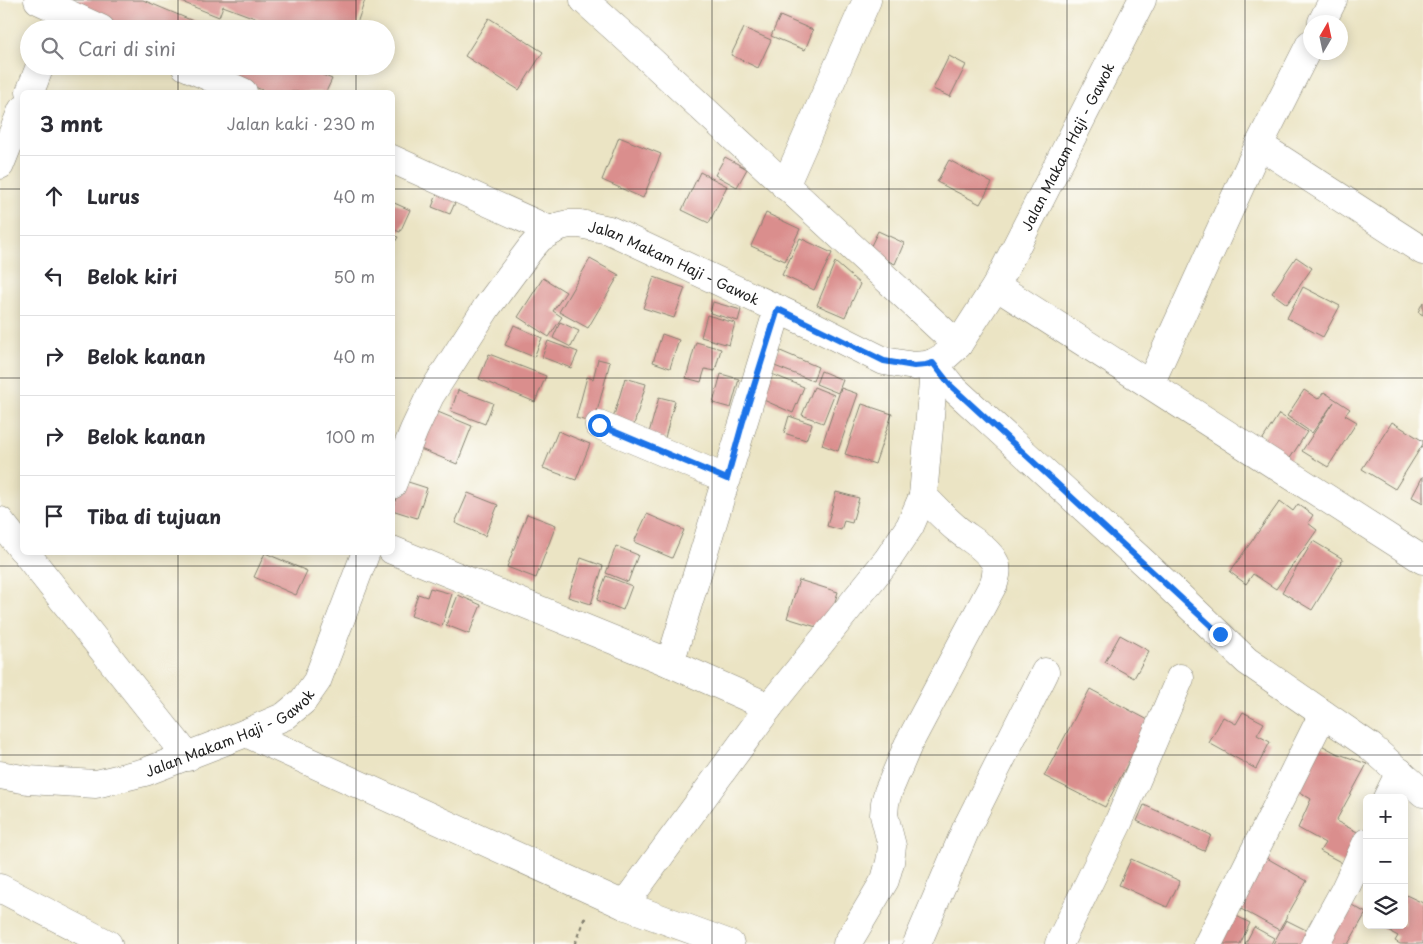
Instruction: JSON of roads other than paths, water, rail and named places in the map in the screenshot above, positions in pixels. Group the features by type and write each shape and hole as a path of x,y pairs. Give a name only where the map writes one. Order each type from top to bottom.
{"street":[{"path":"38,0 59,20"},
{"path":"584,0 958,345"},
{"path":"785,186 868,0"},
{"name":"Jalan Makam Haji - Gawok","path":"395,478 430,396 487,308 540,238 560,226 569,224 580,224 609,230 884,361 914,366 926,365 947,355 958,345 996,286 1142,0"},
{"path":"1326,15 1334,0"},
{"path":"1150,384 1259,145 1303,58"},
{"path":"31,90 37,75"},
{"path":"205,75 239,90"},
{"path":"0,165 20,115"},
{"path":"1259,145 1423,251"},
{"path":"395,160 552,231"},
{"path":"996,286 1423,560"},
{"path":"670,663 778,309"},
{"path":"624,905 770,707 888,559 910,526 923,496 933,363"},
{"path":"933,363 951,386 1155,573 1247,661 1371,747 1423,793"},
{"path":"599,425 727,479"},
{"path":"847,944 885,880 888,871 892,846 884,815 888,792 908,745 996,576 997,569 993,559 986,551 956,529 923,496"},
{"path":"0,521 20,546"},
{"path":"395,551 670,663 770,707"},
{"path":"27,555 188,756"},
{"name":"Jalan Makam Haji - Gawok","path":"0,775 28,780 96,784 145,772 285,716 303,701 317,681 365,555"},
{"path":"917,944 966,829 1045,672"},
{"path":"1059,944 1119,820 1180,678"},
{"path":"1208,944 1323,714"},
{"path":"246,733 624,905 730,944"},
{"path":"1390,794 1400,772"},
{"path":"1315,944 1344,891 1363,851"},
{"path":"0,888 71,935 108,944"}]}
